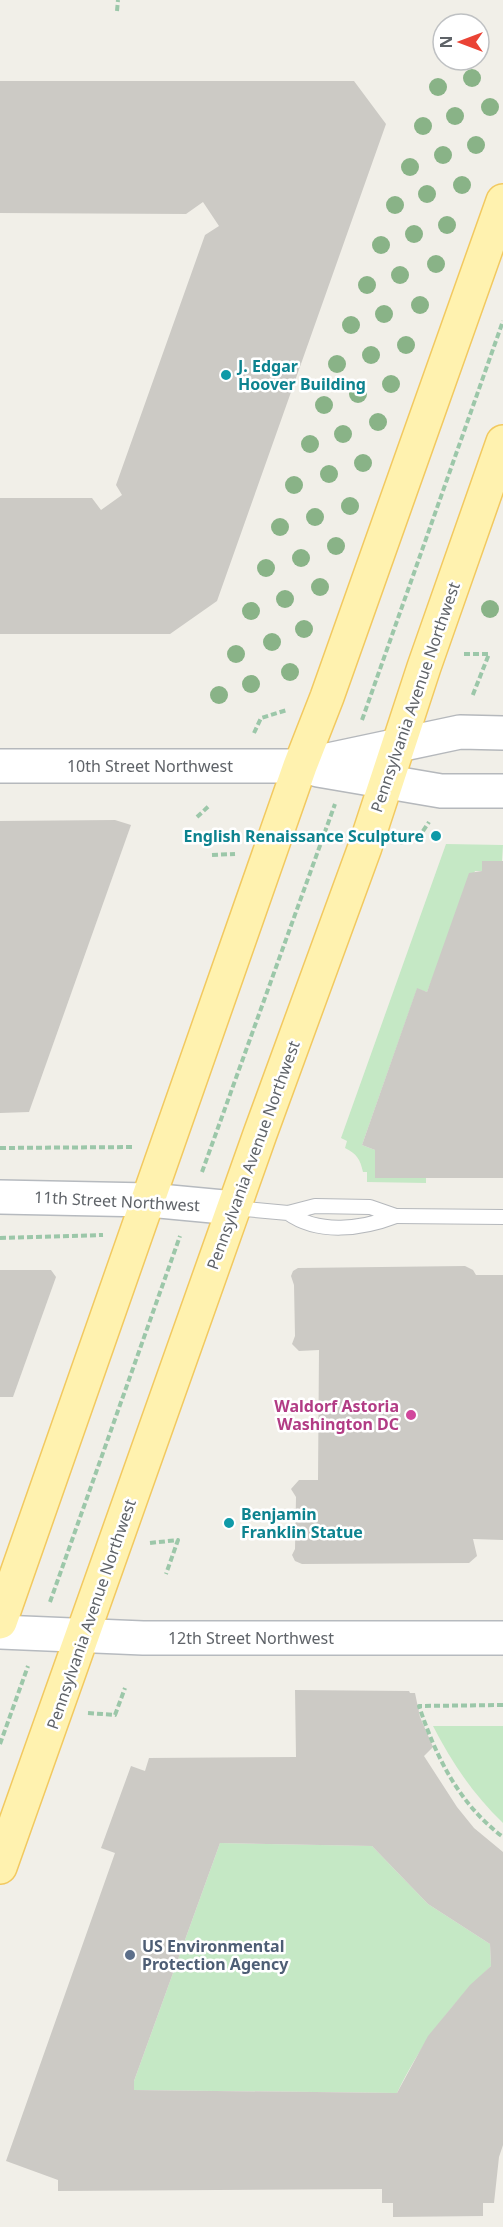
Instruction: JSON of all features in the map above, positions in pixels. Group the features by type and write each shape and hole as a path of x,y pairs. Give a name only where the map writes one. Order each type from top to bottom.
{"main road":[{"path":"0,1622 300,766 327,698 503,201"},
{"name":"Pennsylvania Avenue Northwest","path":"0,1867 387,781 503,442"},
{"name":"10th Street Northwest","path":"348,766 399,746 460,732 503,733"},
{"name":"10th Street Northwest","path":"0,766 348,766 387,781 441,791 503,791"},
{"name":"11th Street Northwest","path":"0,1197 149,1200 234,1208"},
{"name":"12th Street Northwest","path":"0,1632 81,1636 503,1638"}],"lane":[{"path":"234,1208 288,1213 315,1206 370,1207 396,1216 503,1217"},
{"path":"288,1213 314,1226 369,1227 396,1216"}],"path":[{"path":"117,11 118,0"},
{"path":"0,1744 348,766 374,682 503,321"},
{"path":"464,654 489,654 472,698"},
{"path":"254,734 261,718 289,710"},
{"path":"197,817 210,805"},
{"path":"393,845 419,837 432,817"},
{"path":"212,855 236,854"},
{"path":"0,1148 80,1148"},
{"path":"0,1238 51,1236"},
{"path":"150,1543 178,1540 166,1574"},
{"path":"87,1713 115,1714 125,1688"},
{"path":"503,1705 419,1706 445,1771 468,1806 503,1837"}],"green space":[{"path":"446,844 503,845 502,861 483,861 482,871 475,871 427,992 417,989 362,1145 375,1150 375,1178 426,1178 426,1183 367,1182 367,1172 363,1172 357,1157 345,1148 347,1141 341,1138"},
{"path":"433,1726 503,1726 503,1823 464,1777"},
{"path":"220,1843 372,1846 428,1904 490,1944 491,1966 438,2025 416,2057 397,2093 134,2090 134,2081"}],"building":[{"name":"J. Edgar Hoover Building","path":"0,81 354,81 386,124 217,601 170,634 0,634 0,498 92,498 101,510 122,495 116,485 205,235 219,226 203,202 186,214 0,213"},
{"path":"115,820 131,825 29,1112 0,1113 0,821"},
{"path":"482,861 503,861 503,1178 375,1178 375,1150 362,1145 417,988 427,992 469,873 482,871"},
{"name":"Waldorf Astoria Washington DC","path":"465,1266 473,1270 476,1275 503,1275 503,1540 473,1539 477,1556 469,1563 302,1564 295,1561 292,1555 295,1549 296,1497 291,1489 299,1480 318,1480 319,1350 299,1351 292,1344 295,1336 294,1285 291,1276 293,1271 298,1268"},
{"path":"0,1270 51,1270 56,1277 13,1397 0,1397"},
{"name":"US Environmental Protection Agency","path":"295,1690 409,1691 415,1693 420,1717 433,1747 424,1756 457,1807 474,1828 503,1852 503,2145 499,2157 494,2203 483,2203 483,2216 393,2217 393,2203 382,2203 382,2189 58,2191 58,2180 6,2161 115,1853 101,1848 131,1766 145,1771 149,1758 296,1757","holes":["220,1843 372,1846 428,1904 490,1944 491,1966 470,1985 428,2036 397,2093 134,2090 134,2081"]}],"place":[{"name":"J. Edgar Hoover Building","path":"226,375"},
{"name":"English Renaissance Sculpture","path":"436,836"},
{"name":"Waldorf Astoria Washington DC","path":"411,1415"},
{"name":"Benjamin Franklin Statue","path":"229,1523"},
{"name":"US Environmental Protection Agency","path":"130,1955"}]}
